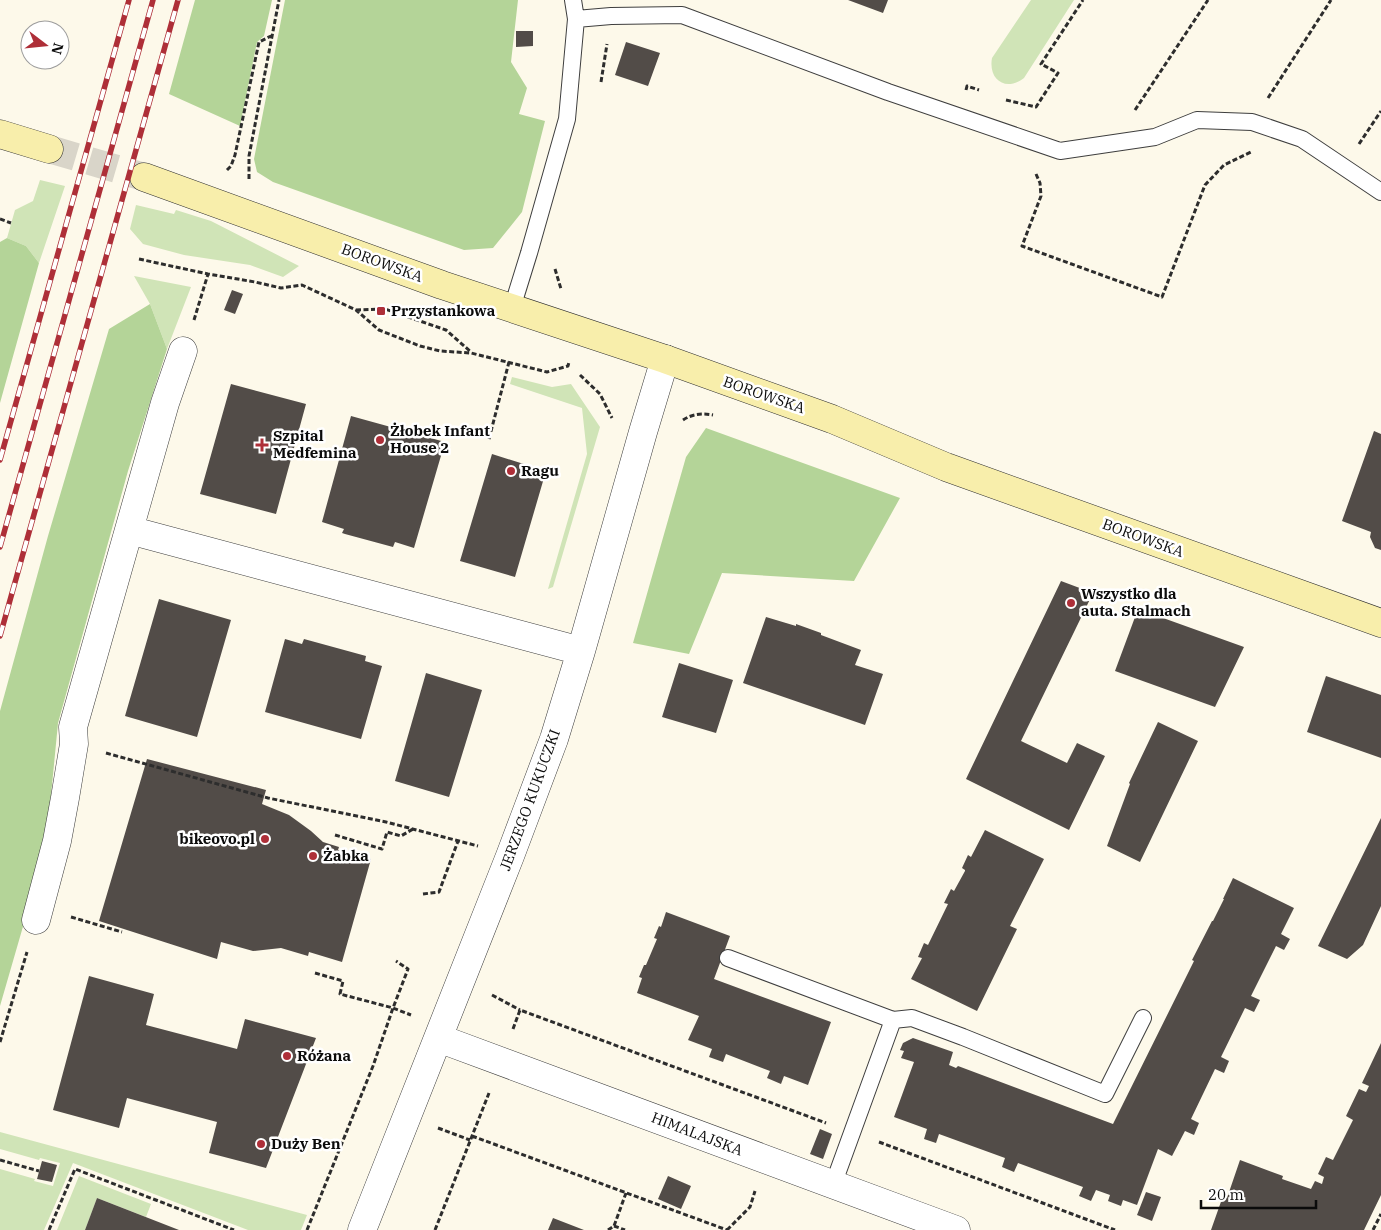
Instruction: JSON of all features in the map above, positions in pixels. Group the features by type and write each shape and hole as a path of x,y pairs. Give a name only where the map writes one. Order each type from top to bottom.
{"street":[{"path":"0,134 49,148"},
{"name":"BOROWSKA","path":"144,178 442,285 665,359 832,419 946,467 1381,623"},
{"path":"36,920 57,841 64,806 74,744 73,726 165,403 183,351"},
{"name":"JERZEGO KUKUCZKI","path":"362,1230 510,856 554,739 665,359"},
{"path":"130,530 581,651"},
{"name":"HIMALAJSKA","path":"440,1032 765,1160 956,1230"}],"lane":[{"path":"512,308 567,118 576,19 573,0"},
{"path":"576,19 611,16 682,15 879,89 1060,151 1155,137 1197,120 1252,122 1302,139 1381,192"},
{"path":"728,958 893,1020 912,1018 1105,1094 1143,1018"},
{"path":"834,1185 893,1020"}],"path":[{"path":"249,182 249,156 279,0"},
{"path":"1083,0 1041,64 1058,73 1036,107 1015,162 1030,168 1036,173 1040,183 1041,196 1022,246 1162,297 1205,185 1224,166 1252,152 1252,122 1331,0"},
{"path":"1111,144 1144,98 1208,0"},
{"path":"226,172 231,166 235,155 259,42 272,36"},
{"path":"958,116 967,86 985,93"},
{"path":"1003,99 1036,107"},
{"path":"1344,167 1381,111"},
{"path":"0,219 11,224"},
{"path":"139,259 281,288 302,285 356,310 379,330 420,346 440,351 472,353 547,372 568,366"},
{"path":"183,351 208,274"},
{"path":"356,310 385,310 446,330 472,353"},
{"path":"489,439 509,362"},
{"path":"580,375 600,394 614,422"},
{"path":"145,763 268,798 386,822 510,856"},
{"path":"335,835 382,849 388,832 401,836 413,829"},
{"path":"423,894 439,892 458,841"},
{"path":"0,1042 36,920"},
{"path":"98,925 122,932"},
{"path":"307,1230 373,1066 408,969 396,961"},
{"path":"315,973 343,981 340,994 393,1008 440,1032"},
{"path":"510,1036 520,1010 1115,1230"},
{"path":"435,1230 492,1086"},
{"path":"472,1136 727,1230 750,1207 765,1160"},
{"path":"0,1160 39,1171"},
{"path":"49,1230 75,1169 234,1230"},
{"path":"608,1230 614,1226 626,1193"},
{"path":"1373,1230 1381,1214"},
{"path":"614,1226 625,1230"}],"green space":[{"path":"195,0 272,0 264,36 257,42 240,126 169,94"},
{"path":"285,0 518,0 511,62 527,88 519,114 545,121 522,212 493,248 464,250 273,182 257,172 254,159"},
{"path":"1031,0 1074,0 1024,78 1011,84 1005,84 996,78 993,72 991,66 992,58"},
{"path":"40,180 65,186 39,263 26,246 7,238 15,210 33,201"},
{"path":"136,205 174,214 176,210 211,221 299,266 283,277 250,265 184,255 143,244 130,229"},
{"path":"7,238 26,246 39,263 0,403 0,242"},
{"path":"134,276 191,287 167,349 150,304"},
{"path":"150,304 167,349 128,471 58,723 46,847 0,1006 0,711 48,536 109,329"},
{"path":"512,377 552,387 571,384 600,427 553,587 548,589 587,454 582,408 510,384"},
{"path":"706,428 900,498 854,581 722,573 689,654 633,643 686,457"},
{"path":"0,1132 307,1215 301,1230 248,1230 73,1163 44,1230 0,1230 0,1169 53,1186 60,1163 40,1158 39,1160 0,1149"},
{"path":"79,1176 151,1204 146,1217 97,1198 85,1230 57,1230"}],"building":[{"path":"848,0 888,0 883,13"},
{"path":"516,31 533,31 533,46 516,47"},
{"path":"626,42 660,53 648,86 615,75"},
{"path":"232,290 243,294 235,314 224,310"},
{"path":"231,384 306,404 276,514 200,494"},
{"path":"351,416 445,442 414,548 395,542 393,547 345,534 342,533 344,529 322,522"},
{"path":"1374,431 1381,434 1381,550 1375,548 1370,537 1371,532 1342,521"},
{"path":"492,454 546,471 515,577 460,561"},
{"path":"1061,581 1093,593 1021,741 1067,763 1077,743 1105,756 1069,830 966,779"},
{"path":"159,599 231,620 197,737 125,716"},
{"path":"1138,609 1244,647 1215,707 1115,671"},
{"path":"766,617 796,626 796,624 861,650 855,665 883,674 865,725 743,683"},
{"path":"285,639 302,644 304,639 366,656 365,661 382,666 361,739 265,712"},
{"path":"679,663 733,680 716,733 662,717"},
{"path":"426,673 482,690 449,797 395,781"},
{"path":"1326,676 1381,695 1381,758 1307,732"},
{"path":"1158,722 1198,741 1140,862 1107,846 1129,783"},
{"path":"147,759 266,790 262,804 289,815 323,842 339,847 338,850 371,859 342,962 309,952 308,956 281,948 253,951 221,942 217,959 99,921"},
{"path":"1381,818 1381,906 1363,945 1347,959 1318,946"},
{"path":"985,830 1044,859 1010,926 1017,929 977,1011 911,979 922,958 918,957 924,943 928,945 948,904 944,903 951,889 954,891 965,871 962,868 968,855 971,857"},
{"path":"1233,878 1294,908 1281,934 1290,939 1284,950 1276,946 1251,996 1260,1000 1254,1012 1245,1008 1221,1057 1229,1061 1224,1073 1215,1069 1191,1119 1199,1123 1194,1135 1185,1131 1172,1156 1158,1149 1137,1205 1123,1200 1121,1206 1108,1201 1110,1195 1096,1190 1091,1201 1079,1196 1083,1187 1018,1163 1014,1172 1002,1167 1005,1158 939,1134 936,1143 924,1139 927,1129 894,1117 914,1062 901,1058 904,1051 900,1050 903,1043 913,1038 953,1052 949,1065 956,1068 958,1066 1113,1124"},
{"path":"666,912 730,936 714,979 831,1022 808,1085 784,1076 781,1084 767,1078 770,1071 726,1054 723,1062 709,1057 712,1049 688,1040 699,1016 637,993 642,978 639,977 657,939 654,938 659,926 661,927"},
{"path":"89,976 154,994 146,1025 237,1049 245,1019 316,1038 266,1168 209,1153 217,1122 127,1098 119,1128 53,1110"},
{"path":"1381,1043 1381,1195 1364,1230 1211,1230 1223,1196 1227,1198 1240,1160 1283,1176 1282,1179 1311,1189 1315,1181 1322,1184 1324,1177 1318,1174 1326,1157 1333,1160 1353,1120 1346,1116 1359,1089 1366,1092 1369,1086 1362,1083"},
{"path":"820,1129 832,1134 823,1159 810,1154"},
{"path":"42,1161 57,1165 52,1182 37,1179"},
{"path":"668,1176 691,1186 681,1209 658,1199"},
{"path":"1146,1192 1161,1197 1152,1221 1137,1215"},
{"path":"97,1198 179,1230 85,1230"},
{"path":"553,1218 584,1230 548,1230"}],"tunnel":[{"path":"49,149 144,177"}],"railway":[{"path":"0,460 129,0"},
{"path":"0,547 153,0"},
{"path":"0,636 178,0"}],"place":[{"name":"Przystankowa","path":"381,311"},
{"name":"Żłobek Infant House 2","path":"380,440"},
{"name":"Szpital Medfemina","path":"262,445"},
{"name":"Ragu","path":"511,471"},
{"name":"Wszystko dla auta. Stalmach","path":"1071,603"},
{"name":"bikeovo.pl","path":"265,839"},
{"name":"Żabka","path":"313,856"},
{"name":"Różana","path":"287,1056"},
{"name":"Duży Ben","path":"261,1144"}]}
